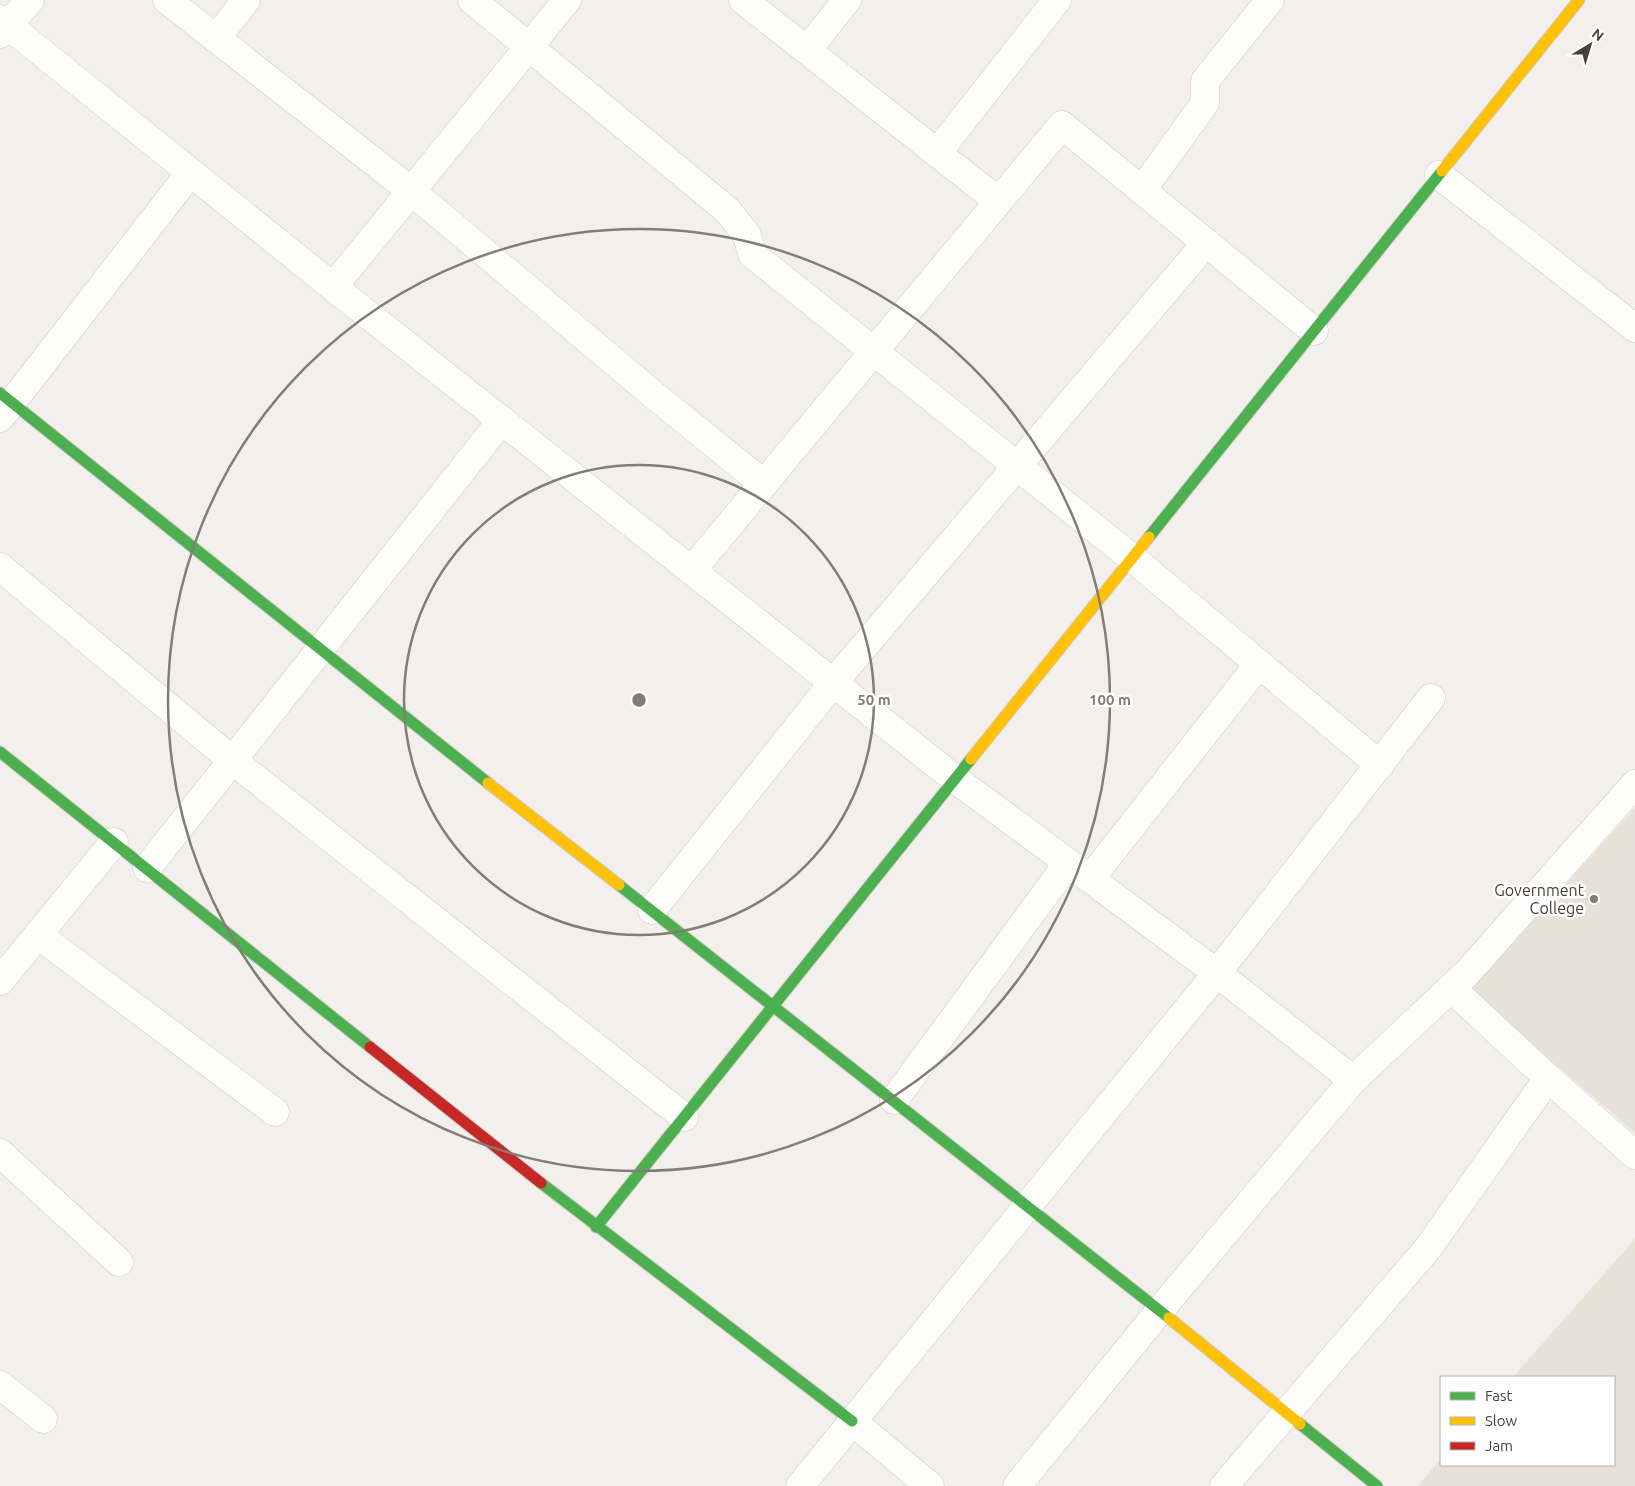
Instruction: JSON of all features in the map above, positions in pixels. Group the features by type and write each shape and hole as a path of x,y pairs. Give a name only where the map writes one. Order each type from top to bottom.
{"street":[{"path":"30,0 2,26 190,172 955,780 1217,973 1353,1080"},
{"path":"167,0 410,190 655,396 764,484"},
{"path":"216,39 246,0"},
{"path":"472,0 728,210 747,235 752,254 1132,558 1380,765"},
{"path":"333,287 410,190 567,0"},
{"path":"742,0 998,201"},
{"path":"807,50 847,0"},
{"path":"937,152 1057,0"},
{"path":"1142,190 1205,103 1205,81 1270,0"},
{"path":"596,1227 1579,0"},
{"path":"692,570 1062,125 1314,331"},
{"path":"190,172 4,404 320,649 1161,1309 1377,1486"},
{"path":"1439,175 1635,328"},
{"path":"652,910 833,683 1206,243"},
{"path":"147,868 502,420"},
{"path":"0,567 232,760 684,1117"},
{"path":"1090,879 1259,664"},
{"path":"800,1486 1217,973 1431,698"},
{"path":"0,752 596,1227 852,1421 930,1486"},
{"path":"1017,1486 1161,1309 1353,1080 1451,988 1635,784"},
{"path":"0,981 8,953 38,935 114,842"},
{"path":"894,1100 1068,863"},
{"path":"38,935 275,1112"},
{"path":"1451,988 1635,1155"},
{"path":"1224,1486 1428,1248 1548,1078"},
{"path":"0,1153 119,1262"},
{"path":"0,1385 44,1419"}],"shaded area":[{"name":"Government College","path":"1635,808 1635,1133 1470,990"},
{"path":"1635,1239 1635,1486 1418,1486 1440,1460 1440,1466 1615,1466 1615,1376 1514,1376"}],"traffic: fast":[{"path":"1149,537 1442,171"},
{"path":"0,393 488,783"},
{"path":"0,752 370,1047"},
{"path":"596,1227 971,759"},
{"path":"619,885 1169,1318"},
{"path":"541,1183 852,1421"},
{"path":"1300,1424 1377,1486"}],"traffic: slow":[{"path":"1442,171 1579,0"},
{"path":"971,759 1149,537"},
{"path":"488,783 619,885"},
{"path":"1169,1318 1300,1424"}],"traffic: jam":[{"path":"370,1047 541,1183"}],"place":[{"name":"Government College","path":"1594,899"}]}
